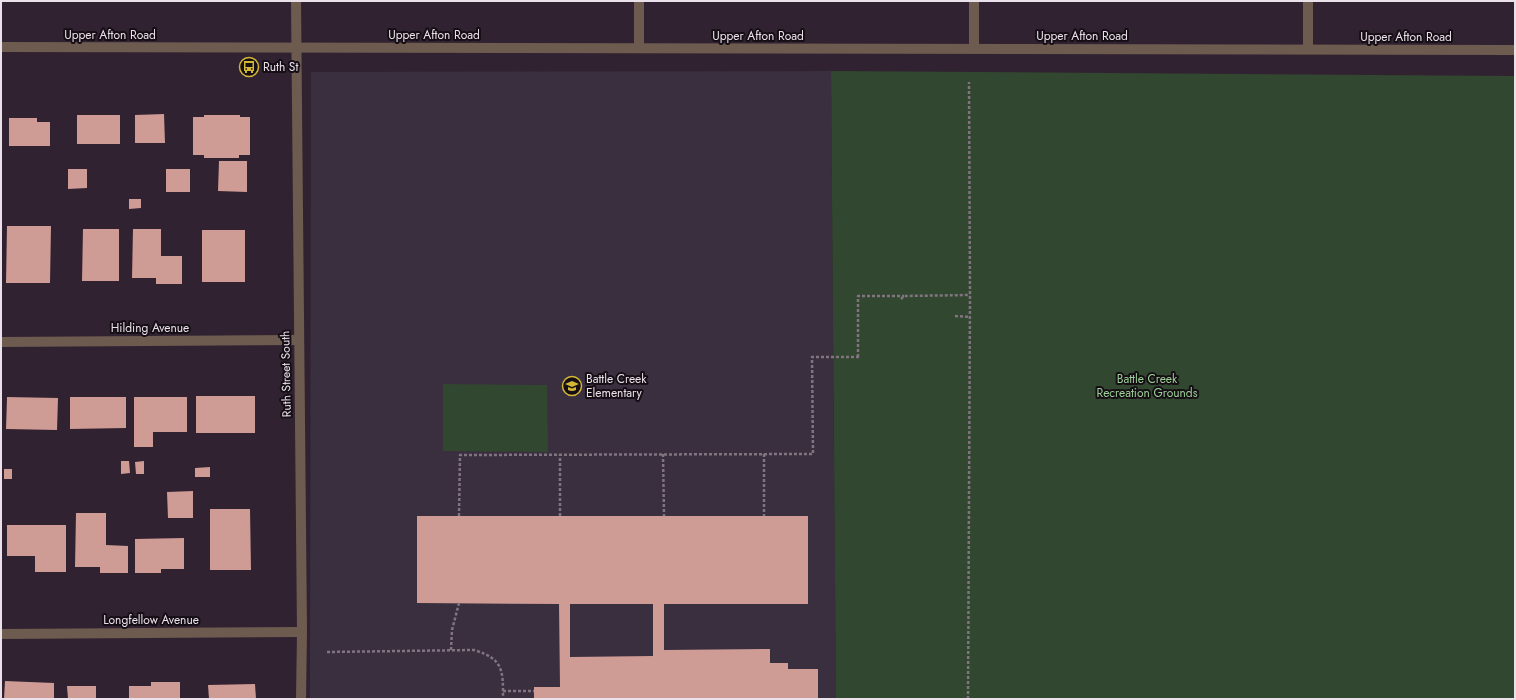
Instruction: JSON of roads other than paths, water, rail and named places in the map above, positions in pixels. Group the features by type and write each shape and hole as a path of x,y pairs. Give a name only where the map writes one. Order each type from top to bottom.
{"street":[{"name":"Ruth Street South","path":"296,1 302,632 301,699"},
{"path":"639,1 639,48"},
{"path":"974,1 974,49"},
{"path":"1308,1 1308,49"},
{"name":"Upper Afton Road","path":"1,47 1515,50"},
{"name":"Hilding Avenue","path":"1,342 299,340"},
{"name":"Longfellow Avenue","path":"1,634 302,632"}],"place":[{"name":"Ruth St","path":"249,67"},
{"name":"Battle Creek Elementary","path":"572,386"}],"park label":[{"name":"Battle Creek Recreation Grounds","path":"1147,386"}]}
